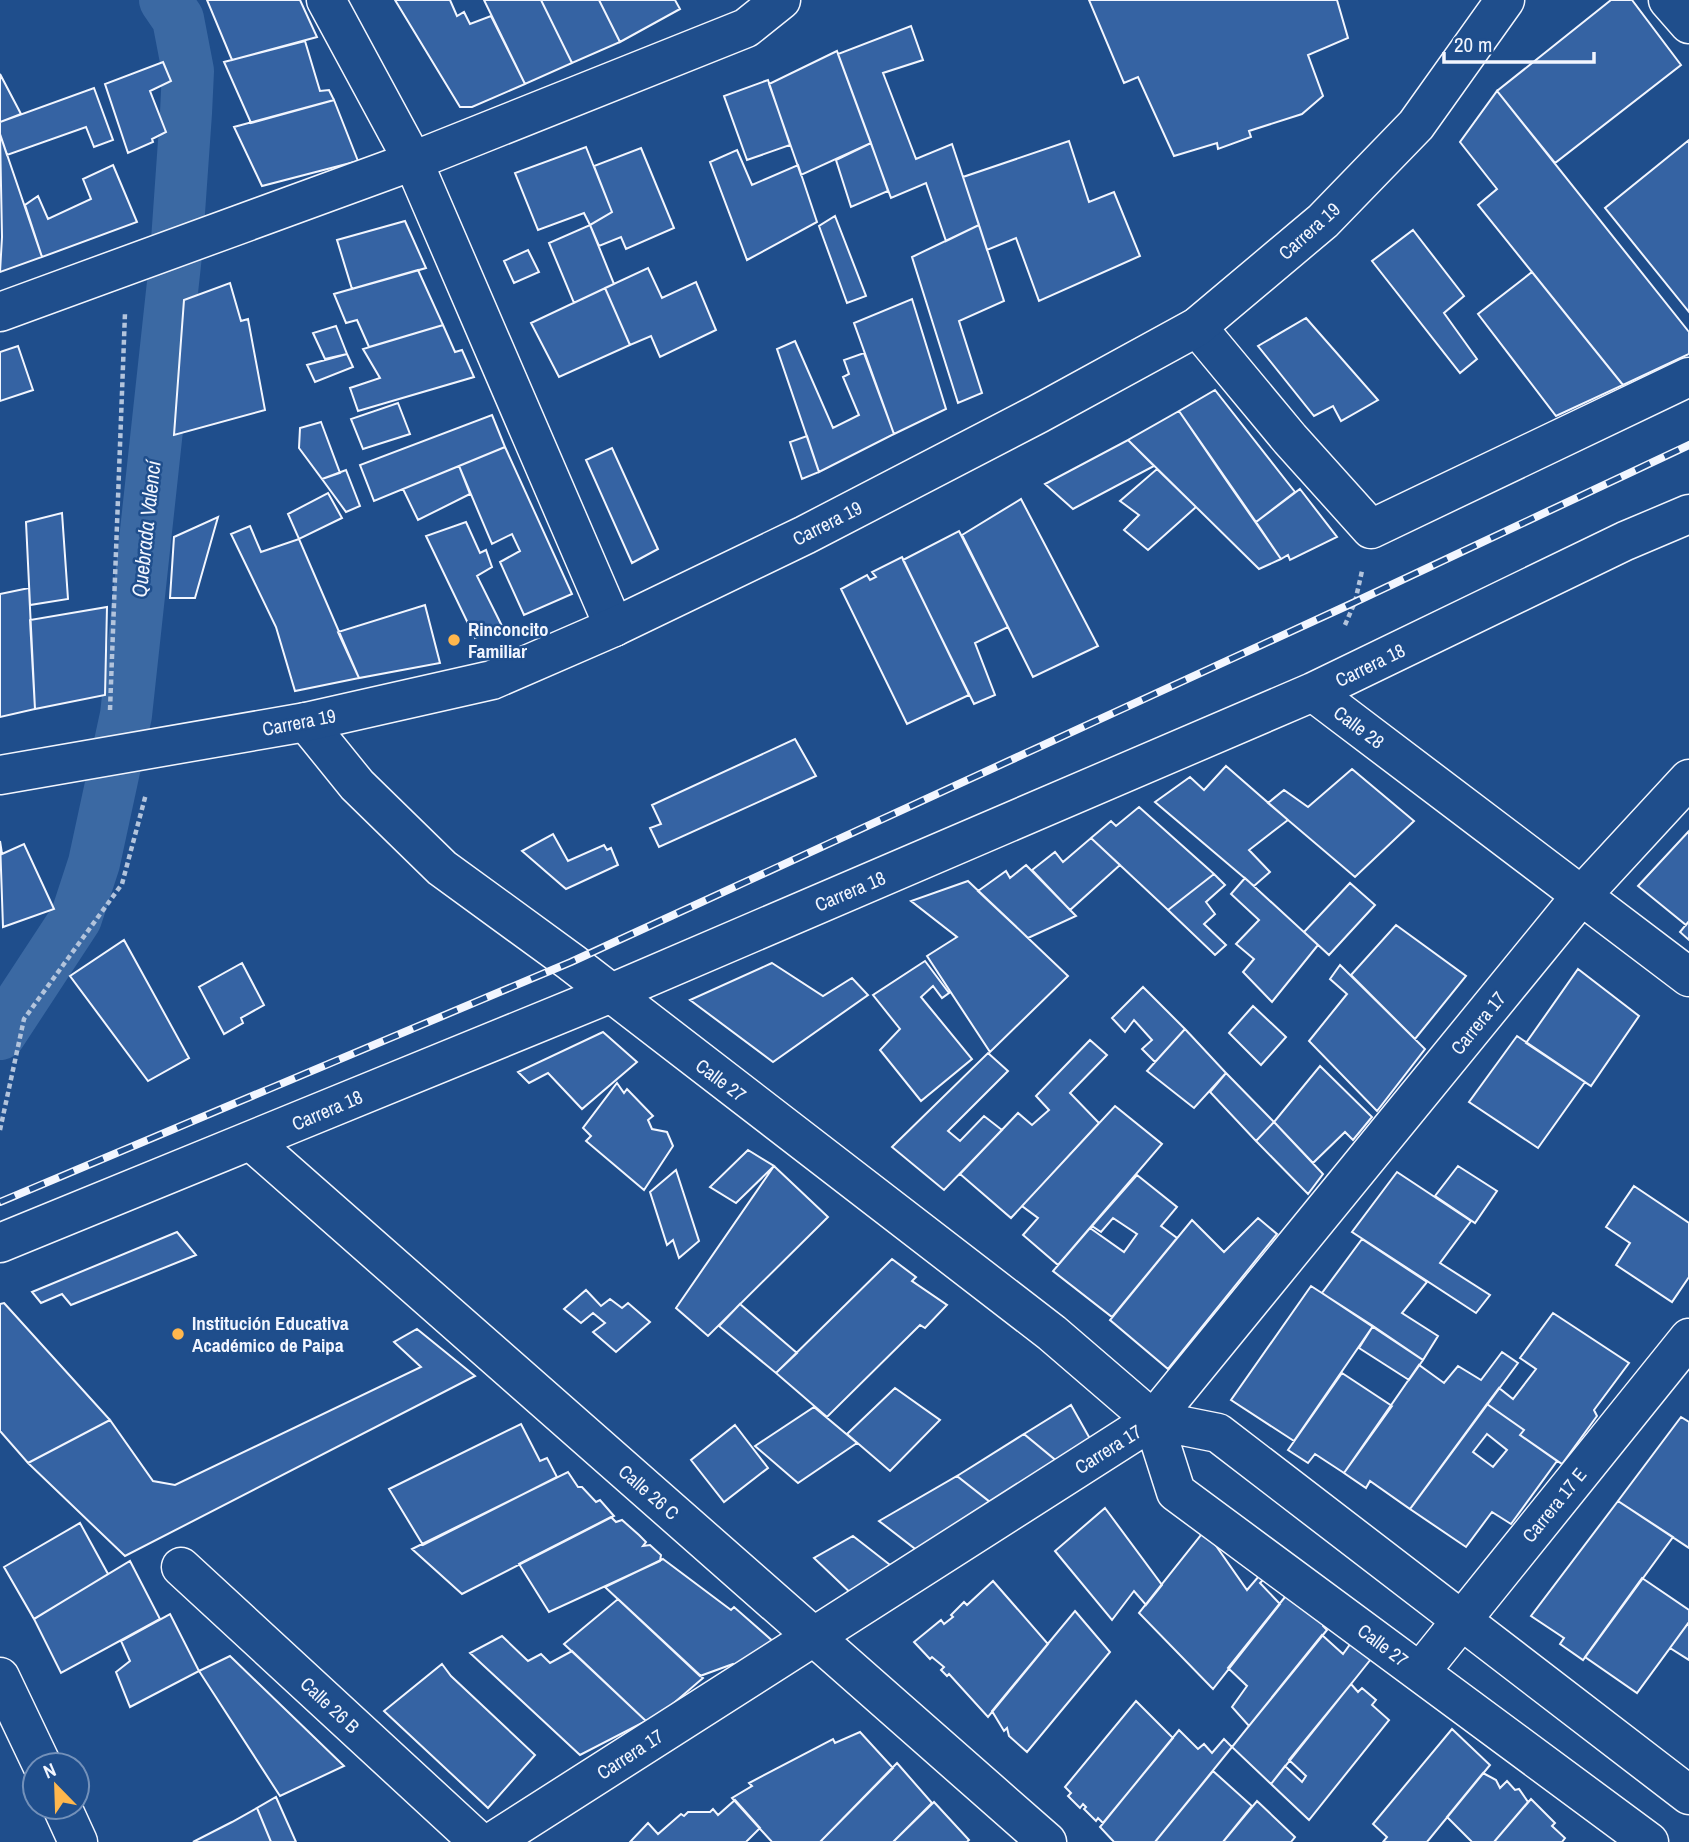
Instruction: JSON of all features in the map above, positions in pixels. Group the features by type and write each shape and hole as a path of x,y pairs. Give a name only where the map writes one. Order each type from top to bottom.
{"street":[{"path":"326,0 413,161 614,626"},
{"path":"0,312 413,161 746,28 781,0"},
{"name":"Carrera 19","path":"0,775 306,722 492,680 614,626 805,535 1038,414 1197,327 1323,221 1416,125 1505,0"},
{"path":"1668,0 1689,24"},
{"path":"1197,327 1290,439 1371,529 1689,377"},
{"name":"Carrera 18","path":"0,1243 608,994 1313,692 1625,541 1689,514"},
{"name":"Calle 28","path":"1313,692 1689,977"},
{"name":"Calle 27","path":"306,722 358,785 442,868 1052,1334 1153,1420 1218,1433 1689,1795"},
{"name":"Carrera 17","path":"492,1842 1153,1420 1581,895 1689,779"},
{"name":"Calle 26 C","path":"252,1142 1047,1842"},
{"name":"Carrera 17 E","path":"1420,1672 1689,1338"},
{"name":"Calle 27","path":"1153,1420 1176,1492 1649,1842"},
{"name":"Calle 26 B","path":"181,1567 479,1842"},
{"path":"0,1677 35,1751"},
{"path":"68,1821 78,1842"}],"path":[{"path":"108,757 137,260"},
{"path":"1313,692 1355,602 1371,529"},
{"path":"0,1130 23,1019 122,884 159,748"}],"building":[{"path":"207,0 300,0 317,37 232,60"},
{"path":"395,0 450,0 457,16 464,12 470,24 491,16 525,84 472,107 460,107"},
{"path":"484,0 541,0 572,63 525,84"},
{"path":"541,0 599,0 620,42 572,63"},
{"path":"599,0 675,0 680,9 620,42"},
{"path":"1089,0 1337,0 1348,38 1308,55 1323,96 1302,114 1249,131 1251,137 1218,149 1217,143 1174,156 1138,77 1124,83"},
{"path":"1611,0 1632,0 1681,65 1555,163 1497,91"},
{"path":"911,26 923,60 883,73 916,159 952,144 979,225 946,241 926,183 891,198 838,54"},
{"path":"305,41 320,91 329,90 334,100 251,123 224,62"},
{"path":"837,51 871,143 801,175 769,84"},
{"path":"163,62 171,81 150,91 166,132 152,139 153,142 128,153 105,84"},
{"path":"0,74 21,114 0,122"},
{"path":"768,80 790,145 747,160 724,96"},
{"path":"94,88 113,140 94,147 86,127 7,155 0,134 0,122"},
{"path":"1497,91 1689,332 1689,354 1623,385 1478,205 1497,189 1460,142"},
{"path":"334,100 358,161 262,186 234,127"},
{"path":"0,134 42,257 0,272 2,237"},
{"path":"1689,140 1689,312 1605,208"},
{"path":"1069,141 1089,202 1114,192 1140,256 1039,301 1016,238 987,250 963,177"},
{"path":"871,143 888,191 851,207 836,160"},
{"path":"586,147 612,212 590,225 584,213 538,230 515,173"},
{"path":"641,148 674,228 626,249 621,237 599,246 590,225 612,212 594,166"},
{"path":"737,150 752,185 798,165 817,222 747,260 710,162"},
{"path":"113,165 137,222 42,257 25,205 38,196 48,219 91,199 83,179"},
{"path":"835,216 866,296 847,303 819,226"},
{"path":"405,221 426,268 352,289 337,240"},
{"path":"590,225 614,284 574,303 549,243"},
{"path":"979,225 1004,301 959,321 982,393 958,403 912,257"},
{"path":"1413,230 1464,296 1444,313 1477,359 1460,373 1372,261"},
{"path":"528,250 539,272 514,283 504,261"},
{"path":"648,268 662,298 696,282 716,330 660,357 651,336 630,345 605,288"},
{"path":"418,270 443,325 369,347 357,320 346,323 334,294"},
{"path":"1532,272 1623,385 1556,416 1478,314"},
{"path":"230,283 241,321 248,319 265,410 174,435 184,300"},
{"path":"605,288 630,345 559,377 531,323"},
{"path":"912,299 946,409 894,434 854,323"},
{"path":"1306,318 1378,400 1341,421 1333,406 1314,416 1258,346"},
{"path":"443,325 455,352 462,350 474,377 358,411 350,388 380,378 363,349"},
{"path":"336,326 347,354 325,359 313,333"},
{"path":"795,341 833,428 859,415 843,377 849,374 844,360 864,353 894,434 819,472 777,349"},
{"path":"18,346 33,390 0,401 0,352"},
{"path":"347,354 353,367 315,382 307,365"},
{"path":"1215,390 1295,492 1256,522 1179,411"},
{"path":"398,403 410,434 363,449 351,419"},
{"path":"1179,411 1281,559 1259,569 1128,440"},
{"path":"492,415 505,447 374,501 360,465"},
{"path":"321,422 340,473 322,479 299,448 300,428"},
{"path":"807,436 819,472 802,479 790,442"},
{"path":"1128,440 1154,466 1073,509 1045,484"},
{"path":"505,447 572,594 524,615 500,562 520,551 512,534 492,544 459,466"},
{"path":"612,448 658,549 632,563 586,460"},
{"path":"459,466 470,494 418,520 403,489"},
{"path":"1157,469 1196,507 1148,550 1124,530 1139,515 1120,501"},
{"path":"346,470 360,506 346,512 322,479"},
{"path":"1300,489 1337,537 1290,560 1288,555 1281,559 1256,522"},
{"path":"328,493 342,518 299,539 288,514"},
{"path":"1021,499 1098,646 1033,677 962,535"},
{"path":"62,513 68,599 30,605 26,522"},
{"path":"218,517 195,598 170,598 174,537"},
{"path":"466,522 480,553 486,550 492,567 477,576 502,626 475,638 426,536"},
{"path":"250,526 261,552 299,539 359,678 295,691 276,627 231,534"},
{"path":"959,531 1008,627 975,643 995,695 974,704 903,560"},
{"path":"902,557 969,695 907,724 841,589 867,575 870,580 876,577 872,572"},
{"path":"29,588 35,709 0,717 0,594"},
{"path":"425,605 440,663 359,678 338,632"},
{"path":"107,607 105,695 35,709 30,620"},
{"path":"795,739 816,776 659,847 650,828 661,824 652,805"},
{"path":"1226,766 1288,820 1249,850 1270,872 1254,886 1155,802 1190,777 1204,790"},
{"path":"1352,769 1414,821 1355,877 1268,803 1284,790 1308,807"},
{"path":"1139,807 1214,874 1168,910 1091,838 1111,821 1116,826"},
{"path":"1689,831 1689,921 1686,925 1638,886"},
{"path":"553,834 568,861 604,845 607,850 611,848 618,865 566,889 522,851"},
{"path":"1091,838 1120,865 1070,910 1032,870 1055,852 1063,862"},
{"path":"0,841 2,854 24,844 54,909 3,927"},
{"path":"1026,865 1076,916 1028,938 978,891 1006,871 1010,878"},
{"path":"1214,874 1225,885 1206,902 1215,914 1204,924 1226,945 1215,955 1168,910"},
{"path":"1245,878 1318,945 1272,1002 1243,972 1254,959 1236,944 1259,920 1231,894"},
{"path":"968,881 1068,976 990,1052 927,956 957,937 911,901"},
{"path":"1350,883 1375,905 1329,955 1304,932"},
{"path":"1689,921 1689,940 1680,932"},
{"path":"1396,925 1466,976 1415,1039 1351,975"},
{"path":"124,940 189,1058 148,1081 70,976"},
{"path":"925,961 949,993 942,998 933,986 921,997 972,1059 921,1101 880,1050 900,1029 873,995"},
{"path":"242,963 264,1005 241,1018 243,1023 224,1034 199,987"},
{"path":"772,963 823,996 852,978 868,995 773,1062 690,1000"},
{"path":"1340,965 1425,1049 1377,1111 1309,1041 1347,994 1330,979"},
{"path":"1578,969 1639,1016 1591,1086 1526,1043"},
{"path":"1143,987 1185,1029 1155,1062 1142,1049 1152,1040 1134,1020 1125,1032 1112,1018"},
{"path":"1253,1006 1286,1037 1261,1065 1229,1033"},
{"path":"1185,1029 1226,1073 1194,1108 1147,1071"},
{"path":"603,1032 637,1062 582,1109 548,1073 529,1083 518,1072"},
{"path":"1517,1036 1585,1082 1538,1148 1469,1102"},
{"path":"1090,1040 1107,1055 1070,1093 1099,1123 1011,1218 960,1174 1018,1113 1032,1125 1049,1110 1036,1096"},
{"path":"988,1053 1008,1071 948,1131 960,1141 984,1116 1002,1130 944,1190 892,1147"},
{"path":"1320,1066 1372,1117 1353,1140 1345,1132 1313,1163 1274,1122"},
{"path":"1226,1073 1274,1122 1256,1141 1210,1092"},
{"path":"617,1083 624,1093 627,1089 653,1116 648,1120 652,1129 667,1132 673,1146 644,1190 586,1141 591,1136 583,1128"},
{"path":"1115,1106 1162,1144 1058,1265 1023,1235 1038,1218 1022,1206"},
{"path":"1274,1122 1323,1174 1308,1194 1256,1141"},
{"path":"748,1150 774,1166 736,1203 710,1187"},
{"path":"774,1166 828,1217 708,1336 676,1308"},
{"path":"1458,1166 1497,1191 1475,1223 1435,1196"},
{"path":"676,1170 699,1241 679,1258 673,1240 667,1245 650,1192"},
{"path":"1397,1172 1471,1221 1440,1263 1490,1295 1476,1313 1352,1232"},
{"path":"1137,1175 1177,1207 1161,1226 1177,1238 1112,1317 1053,1271 1090,1228 1124,1252 1137,1234 1113,1218 1101,1232 1092,1226"},
{"path":"1634,1186 1689,1223 1689,1277 1672,1302 1616,1265 1630,1243 1606,1227"},
{"path":"1258,1218 1277,1234 1168,1369 1110,1320 1192,1220 1224,1252"},
{"path":"177,1232 196,1255 71,1305 62,1294 41,1303 32,1292"},
{"path":"1362,1239 1427,1282 1402,1313 1438,1336 1423,1360 1322,1293"},
{"path":"892,1259 916,1277 912,1281 947,1305 925,1328 920,1325 827,1417 776,1373"},
{"path":"1311,1286 1373,1326 1294,1441 1231,1400"},
{"path":"586,1290 601,1306 610,1299 622,1308 628,1303 650,1322 616,1352 593,1332 605,1323 593,1313 581,1323 564,1309"},
{"path":"4,1303 110,1420 28,1463 0,1431 0,1304"},
{"path":"740,1304 797,1353 776,1373 719,1326"},
{"path":"1553,1313 1629,1363 1594,1410 1597,1416 1562,1464 1520,1435 1524,1430 1487,1404 1499,1388 1513,1399 1536,1369 1520,1358"},
{"path":"1373,1326 1423,1360 1409,1380 1359,1348"},
{"path":"417,1329 475,1376 125,1556 28,1463 110,1420 153,1481 175,1485 421,1367 394,1342"},
{"path":"1502,1352 1518,1363 1410,1509 1370,1481 1366,1488 1344,1473 1419,1365 1444,1383 1458,1366 1481,1380"},
{"path":"1342,1373 1392,1406 1344,1473 1315,1454 1308,1463 1288,1450"},
{"path":"895,1388 940,1420 890,1471 847,1434"},
{"path":"1487,1404 1524,1430 1520,1435 1557,1461 1511,1524 1492,1512 1466,1547 1410,1509","holes":["1487,1434 1507,1450 1493,1467 1473,1452"]},
{"path":"1071,1405 1098,1453 1070,1472 1024,1434"},
{"path":"814,1407 857,1443 798,1483 755,1446"},
{"path":"1681,1417 1689,1422 1689,1548 1618,1501"},
{"path":"521,1424 540,1461 547,1458 557,1477 423,1545 389,1489"},
{"path":"735,1425 768,1468 724,1502 691,1460"},
{"path":"1024,1434 1070,1472 1004,1513 957,1476"},
{"path":"568,1472 578,1487 582,1487 596,1502 600,1500 614,1516 462,1594 412,1549"},
{"path":"957,1476 1004,1513 927,1558 879,1521"},
{"path":"1618,1501 1673,1537 1583,1660 1560,1644 1564,1638 1531,1616"},
{"path":"1105,1508 1162,1585 1146,1605 1134,1591 1112,1620 1055,1551"},
{"path":"611,1517 616,1522 622,1520 639,1535 646,1542 643,1546 650,1545 661,1555 660,1561 549,1612 519,1564"},
{"path":"80,1523 108,1574 34,1619 4,1567"},
{"path":"1205,1530 1247,1590 1259,1576 1263,1580 1260,1583 1280,1604 1213,1689 1139,1613"},
{"path":"853,1536 903,1575 857,1599 814,1558"},
{"path":"663,1559 731,1610 734,1607 776,1644 738,1670 733,1664 700,1676 605,1587"},
{"path":"130,1561 160,1619 61,1673 34,1619"},
{"path":"1642,1578 1689,1610 1689,1622 1637,1693 1585,1657"},
{"path":"993,1581 1048,1644 988,1717 949,1674 947,1676 941,1670 944,1667 932,1657 930,1659 914,1642 941,1620 944,1624 964,1602 967,1605"},
{"path":"1289,1592 1324,1618 1323,1626 1327,1630 1249,1726 1232,1707 1247,1686 1228,1668"},
{"path":"618,1599 703,1678 661,1714 646,1721 564,1644"},
{"path":"1075,1611 1110,1652 1027,1752 1009,1736 1007,1728 1004,1731 992,1711"},
{"path":"170,1614 199,1671 130,1707 116,1672 130,1661 121,1641"},
{"path":"1689,1622 1689,1660 1670,1648"},
{"path":"1322,1635 1343,1654 1351,1643 1371,1659 1271,1784 1232,1747"},
{"path":"502,1636 528,1661 541,1654 550,1663 572,1651 646,1721 580,1755 470,1653"},
{"path":"230,1656 344,1766 280,1796 199,1671"},
{"path":"442,1664 451,1676 535,1755 488,1808 384,1711"},
{"path":"1351,1684 1358,1692 1362,1688 1376,1700 1372,1705 1389,1720 1309,1820 1271,1784 1285,1766 1302,1782 1306,1776 1289,1760"},
{"path":"1136,1701 1173,1738 1103,1823 1098,1818 1096,1821 1084,1809 1086,1807 1083,1804 1080,1808 1068,1796 1071,1793 1065,1787"},
{"path":"1452,1729 1490,1765 1427,1842 1383,1842 1387,1837 1373,1824"},
{"path":"1179,1730 1198,1749 1204,1744 1212,1753 1224,1739 1232,1747 1155,1842 1114,1842 1100,1827"},
{"path":"860,1732 893,1768 820,1842 772,1842 732,1798 752,1786 749,1783 833,1739 835,1743"},
{"path":"897,1763 932,1803 893,1842 820,1842"},
{"path":"1213,1771 1252,1806 1223,1842 1155,1842"},
{"path":"1483,1773 1496,1780 1500,1788 1507,1781 1515,1790 1519,1789 1528,1802 1494,1842 1472,1842 1447,1817"},
{"path":"276,1797 296,1842 271,1842 257,1808"},
{"path":"1531,1799 1555,1823 1552,1826 1565,1838 1562,1842 1494,1842"},
{"path":"735,1800 760,1828 746,1842 630,1842 648,1823 658,1834 681,1814 684,1816 688,1812 710,1812 713,1809 718,1815"},
{"path":"1257,1801 1295,1837 1291,1842 1223,1842"},
{"path":"934,1802 969,1840 967,1842 893,1842"},
{"path":"257,1808 271,1842 193,1842 232,1822"}],"waterway":[{"name":"Quebrada Valencí","path":"0,1034 76,918 94,863 126,715 176,255 186,113 188,71 178,19 165,0"}],"railway":[{"path":"0,1202 571,962 1355,602 1689,445"}],"place":[{"name":"Rinconcito Familiar","path":"454,640"},
{"name":"Institución Educativa Académico de Paipa","path":"178,1334"}]}
